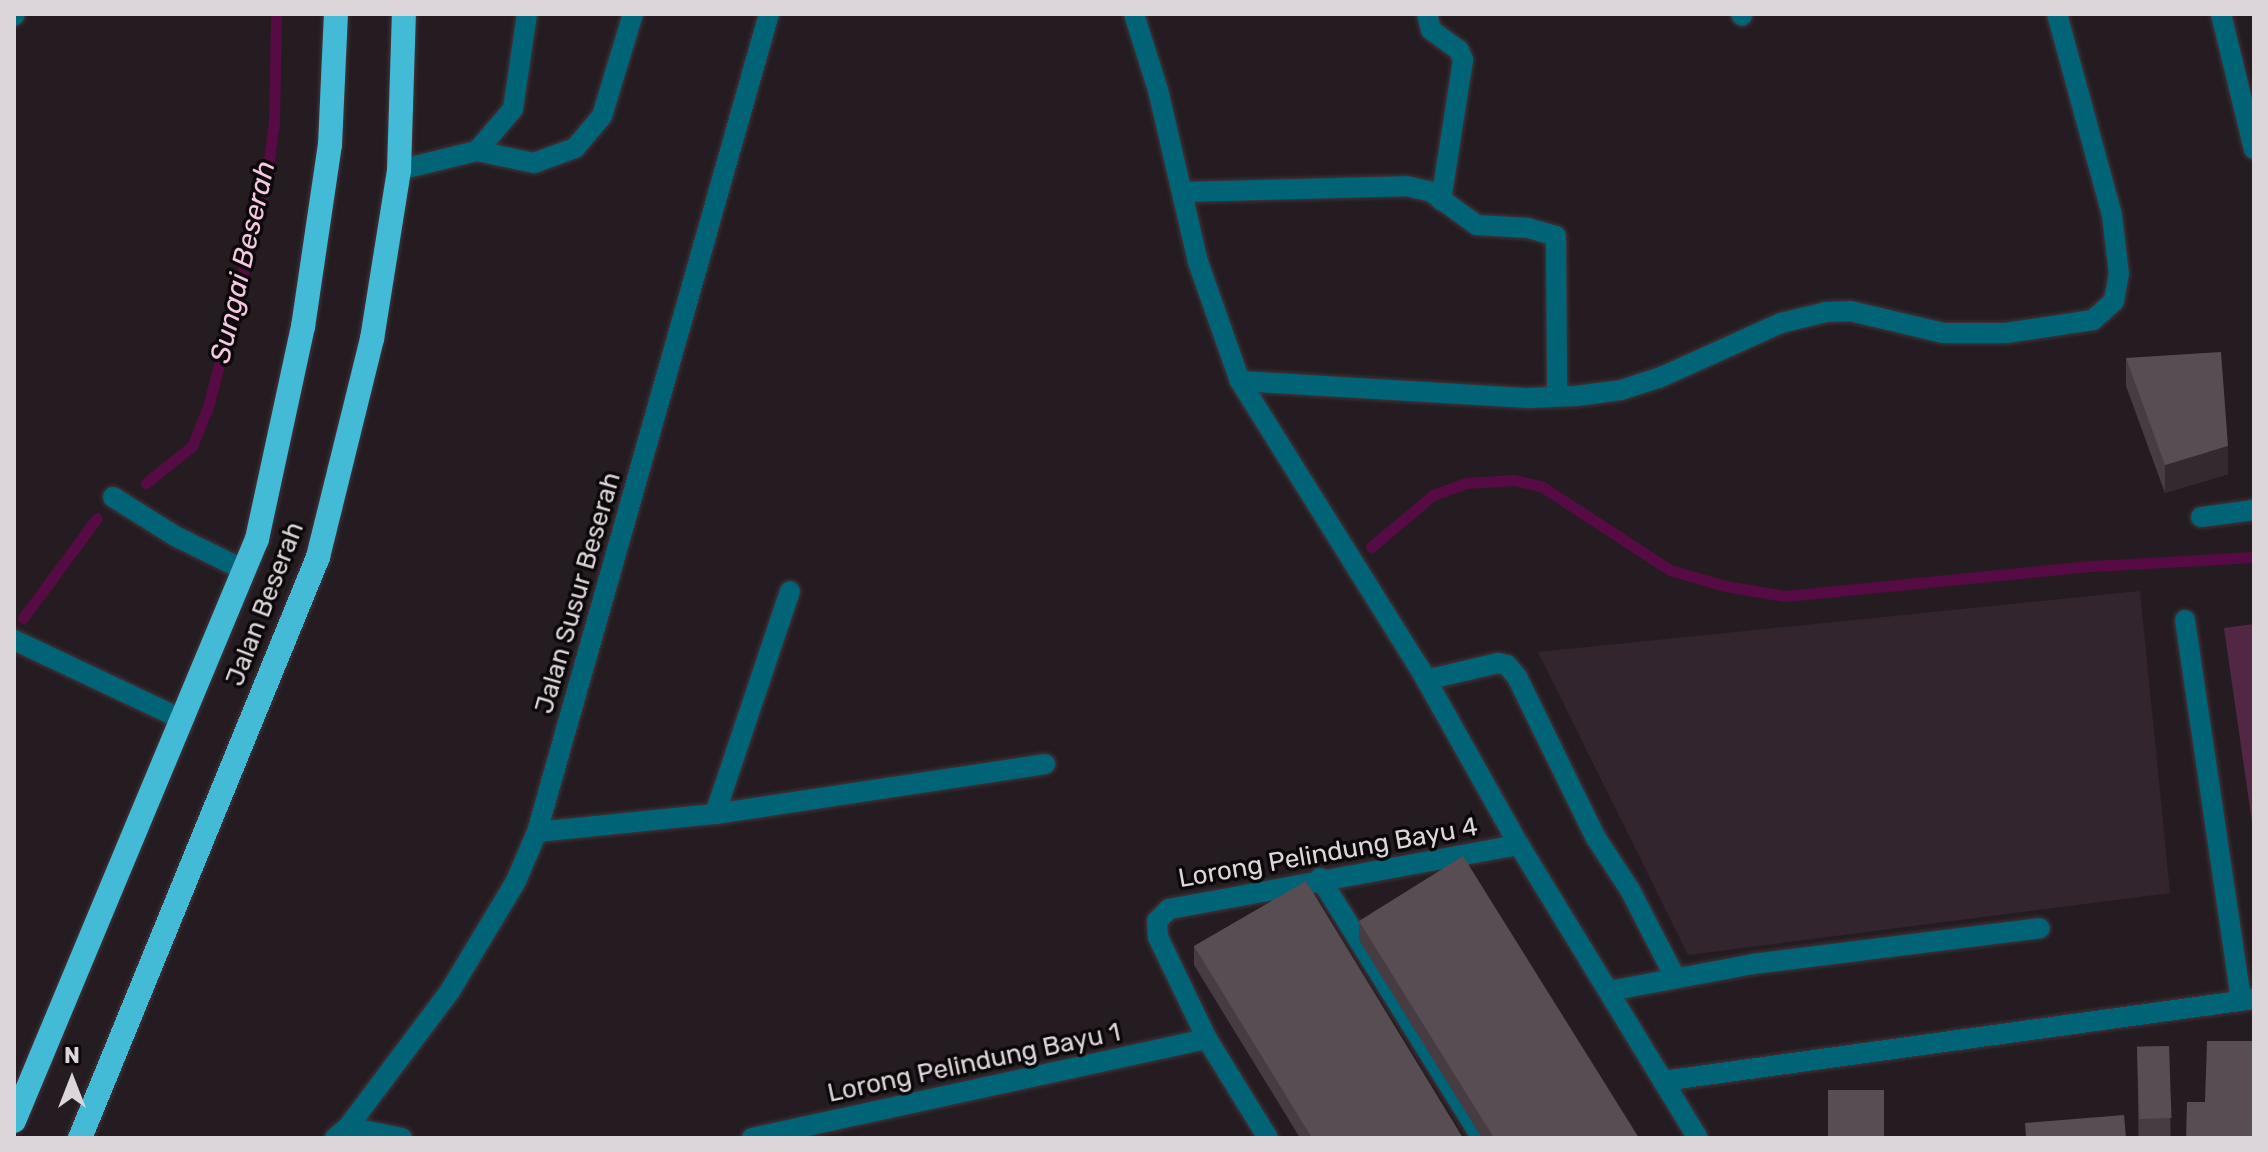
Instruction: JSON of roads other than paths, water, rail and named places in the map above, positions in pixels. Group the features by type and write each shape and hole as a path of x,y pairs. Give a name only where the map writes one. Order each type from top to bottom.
{"highway":[{"name":"Jalan Beserah","path":"14,1121 257,539 303,327 330,145 336,14"},
{"name":"Jalan Beserah","path":"80,1138 318,557 372,339 399,170 404,14"}],"street":[{"path":"477,151 513,109 527,14"},
{"path":"399,170 477,151 534,163 575,148 602,116 633,14"},
{"name":"Jalan Susur Beserah","path":"342,1132 450,991 516,881 537,832 769,14"},
{"path":"1134,14 1158,90 1198,262 1240,381 1426,680 1519,845 1698,1138"},
{"path":"1427,14 1431,30 1459,50 1463,60 1441,200"},
{"path":"1240,381 1557,396 1621,390 1781,323 1826,312 1850,311 1943,333 2006,333 2077,324 2107,311 2118,288 2112,215 2057,14"},
{"path":"2221,14 2254,149"},
{"path":"1183,192 1406,186 1431,192 1477,225 1528,228 1556,236 1557,396"},
{"path":"113,497 175,536 244,570"},
{"path":"2201,517 2254,510"},
{"path":"715,814 790,591"},
{"path":"1663,1081 2248,1000 2185,620"},
{"path":"14,640 181,719"},
{"path":"1426,680 1498,663 1507,665 1517,677 1596,838 1630,890 1675,977"},
{"path":"537,832 715,814 1045,764"},
{"name":"Lorong Pelindung Bayu 4","path":"1268,1138 1207,1039 1158,937 1157,921 1169,909 1320,878 1519,845"},
{"path":"1320,878 1482,1138"},
{"path":"1609,991 1675,977 2040,928"},
{"name":"Lorong Pelindung Bayu 1","path":"752,1138 1207,1039"},
{"path":"342,1132 402,1138"}],"waterway":[{"name":"Sungai Beserah","path":"146,483 192,446 208,407 266,182 274,122 276,14"},
{"path":"1371,547 1433,495 1466,483 1514,480 1541,486 1670,570 1725,586 1785,596 2093,566 2254,557"},
{"name":"Sungai Beserah","path":"23,618 97,518"}]}
